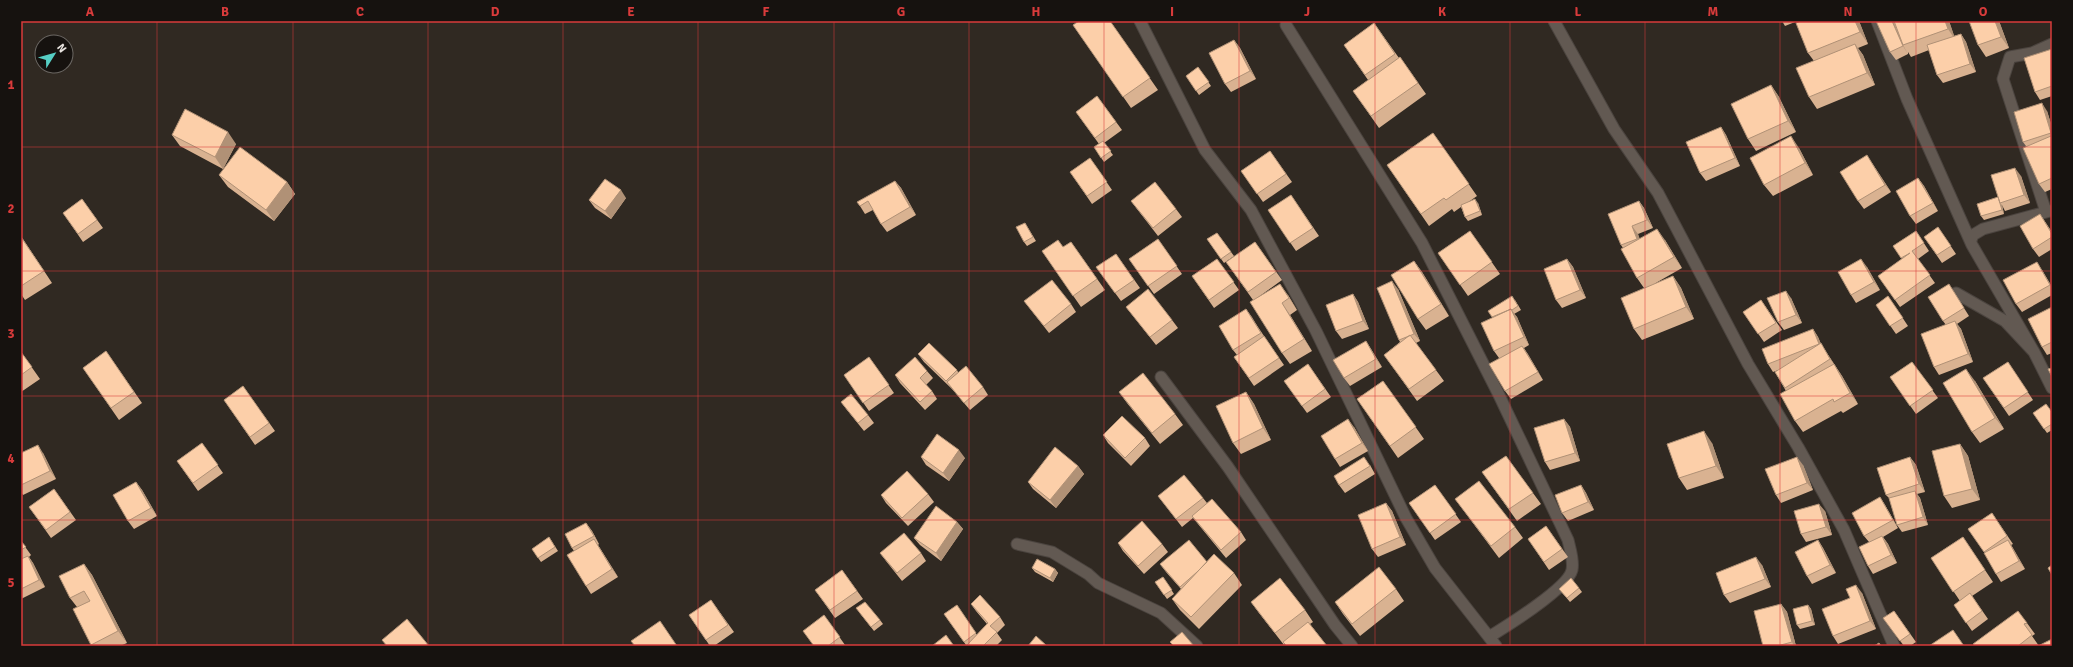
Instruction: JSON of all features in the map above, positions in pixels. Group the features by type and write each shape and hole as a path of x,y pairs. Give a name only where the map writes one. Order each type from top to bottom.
{"street":[{"path":"1140,21 1204,150 1252,210 1316,330 1403,512 1423,549 1435,568 1496,646"},
{"path":"1554,21 1614,129 1658,193 1748,364 1798,447 1844,530 1894,646"},
{"path":"1877,21 1907,99 1972,245 2034,352 2052,388"},
{"path":"1286,25 1422,243 1498,393 1568,540 1572,570 1568,579 1535,606 1489,636"},
{"path":"1971,240 1973,235 1983,229 2049,211 2003,79 2010,58 2032,53 2052,44"},
{"path":"1956,293 2005,320 2034,352"},
{"path":"1161,378 1228,467 1335,625 1352,646"},
{"path":"1017,544 1052,552 1088,574 1098,583 1161,613 1197,646"}],"building":[{"path":"1079,21 1110,21 1150,78 1123,97 1073,25"},
{"path":"1801,21 1855,21 1860,32 1808,53 1796,23"},
{"path":"1876,21 1892,21 1903,46 1890,52"},
{"path":"1894,21 1945,21 1948,29 1903,45"},
{"path":"1969,21 1995,21 2001,37 1978,45"},
{"path":"1374,23 1395,54 1365,75 1344,45"},
{"path":"1961,34 1970,64 1937,75 1927,45"},
{"path":"1234,40 1250,71 1225,84 1209,53"},
{"path":"1855,44 1867,73 1809,97 1796,68"},
{"path":"2052,49 2052,86 2035,92 2024,58"},
{"path":"1400,57 1418,83 1371,116 1353,91"},
{"path":"1198,67 1209,82 1196,91 1186,76"},
{"path":"1771,85 1788,121 1748,139 1731,104"},
{"path":"1097,96 1116,122 1095,138 1076,112"},
{"path":"2042,103 2051,133 2023,142 2014,112"},
{"path":"185,109 228,132 215,157 172,135"},
{"path":"1721,127 1735,158 1700,173 1686,142"},
{"path":"1433,133 1469,184 1446,200 1444,198 1421,214 1387,165"},
{"path":"1791,136 1805,163 1764,185 1750,158"},
{"path":"2051,136 2052,178 2039,184 2023,148"},
{"path":"1103,141 1111,151 1101,158 1094,147"},
{"path":"240,147 287,182 266,210 219,175"},
{"path":"1270,151 1286,174 1257,194 1241,171"},
{"path":"1867,155 1885,185 1858,201 1840,172"},
{"path":"1090,158 1107,182 1087,196 1070,172"},
{"path":"2015,168 2024,195 2000,203 1991,175"},
{"path":"1918,178 1933,203 1910,216 1896,191"},
{"path":"605,179 621,190 605,211 589,200"},
{"path":"895,181 910,207 881,224 868,201 860,206 857,202"},
{"path":"1155,182 1176,209 1153,228 1131,201"},
{"path":"1291,195 1313,228 1290,243 1268,210"},
{"path":"1998,197 2002,210 1981,216 1977,204"},
{"path":"82,199 97,220 78,234 63,213"},
{"path":"1475,199 1480,211 1465,217 1461,205"},
{"path":"1639,201 1647,220 1632,226 1637,239 1621,245 1608,214"},
{"path":"2040,214 2052,234 2052,237 2033,249 2020,226"},
{"path":"1025,223 1033,237 1024,242 1016,227"},
{"path":"1938,227 1951,246 1937,255 1924,237"},
{"path":"1657,229 1674,257 1637,278 1621,249"},
{"path":"1470,231 1492,262 1460,285 1438,253"},
{"path":"1916,231 1924,243 1912,251 1930,275 1895,300 1878,276 1910,253 1901,258 1893,246"},
{"path":"1217,233 1231,252 1221,259 1207,239"},
{"path":"21,237 44,271 21,286"},
{"path":"1158,239 1177,266 1148,286 1129,259"},
{"path":"1058,240 1063,247 1071,242 1097,279 1073,296 1042,251"},
{"path":"1255,242 1276,272 1248,292 1226,262"},
{"path":"1116,254 1134,280 1115,293 1096,267"},
{"path":"1217,259 1234,282 1209,300 1192,276"},
{"path":"1567,259 1580,290 1556,300 1544,269"},
{"path":"1861,259 1874,282 1851,295 1838,272"},
{"path":"1414,261 1441,304 1418,319 1391,275"},
{"path":"2037,262 2050,285 2016,304 2003,280"},
{"path":"1673,276 1686,307 1634,329 1621,298"},
{"path":"1052,280 1071,304 1044,326 1024,301"},
{"path":"1392,281 1414,334 1399,340 1377,288"},
{"path":"1280,284 1289,298 1282,303 1304,339 1282,353 1250,302"},
{"path":"1949,284 1964,308 1943,321 1928,297"},
{"path":"1148,289 1172,320 1150,337 1126,307"},
{"path":"1786,291 1796,315 1778,322 1767,298"},
{"path":"1353,294 1363,321 1336,331 1326,305"},
{"path":"1512,296 1518,306 1512,310 1511,309 1492,317 1488,311"},
{"path":"1888,296 1903,318 1890,326 1876,305"},
{"path":"1761,300 1776,323 1758,334 1743,312"},
{"path":"2052,307 2052,342 2042,347 2028,319"},
{"path":"1246,309 1261,333 1233,350 1219,326"},
{"path":"1511,309 1524,337 1494,351 1481,323"},
{"path":"1955,321 1968,354 1934,367 1921,334"},
{"path":"1813,329 1819,344 1768,364 1762,349"},
{"path":"1410,335 1436,370 1409,389 1384,355"},
{"path":"1264,336 1279,358 1249,378 1234,357"},
{"path":"1366,341 1376,359 1344,378 1333,360"},
{"path":"929,343 957,370 946,381 918,354"},
{"path":"1821,343 1830,359 1785,388 1775,372"},
{"path":"1522,346 1538,372 1505,391 1489,364"},
{"path":"106,351 134,392 111,408 83,368"},
{"path":"21,352 32,367 21,375"},
{"path":"869,357 889,385 863,403 844,375"},
{"path":"915,357 927,371 920,378 932,391 920,402 895,375"},
{"path":"1912,362 1933,390 1910,406 1890,377"},
{"path":"2008,362 2028,392 2004,408 1983,378"},
{"path":"1308,364 1325,389 1302,406 1284,381"},
{"path":"1834,364 1850,393 1834,402 1833,399 1795,421 1780,394"},
{"path":"966,366 983,387 964,403 947,382"},
{"path":"2052,368 2052,377 2048,369"},
{"path":"1966,369 1995,418 1972,432 1943,383"},
{"path":"1143,373 1175,414 1152,433 1119,392"},
{"path":"1383,381 1416,427 1390,446 1357,399"},
{"path":"243,386 269,423 250,437 224,400"},
{"path":"1246,392 1263,428 1233,443 1216,406"},
{"path":"851,394 868,415 858,423 841,402"},
{"path":"2046,404 2052,412 2052,424 2044,429 2033,413"},
{"path":"1122,416 1145,438 1125,458 1103,435"},
{"path":"1348,419 1362,443 1335,459 1321,436"},
{"path":"1564,419 1575,453 1545,462 1534,428"},
{"path":"1704,431 1716,466 1679,478 1667,444"},
{"path":"937,434 959,450 943,473 921,457"},
{"path":"202,443 218,465 193,483 177,461"},
{"path":"1960,444 1972,489 1944,496 1932,451"},
{"path":"38,445 50,471 21,485 21,453"},
{"path":"1055,447 1078,466 1050,500 1028,482"},
{"path":"1506,456 1533,493 1509,509 1482,472"},
{"path":"1364,457 1370,466 1339,485 1334,476"},
{"path":"1797,457 1807,483 1776,495 1765,469"},
{"path":"1910,457 1919,484 1886,495 1877,468"},
{"path":"907,471 928,494 902,518 881,495"},
{"path":"1184,475 1203,498 1176,519 1158,496"},
{"path":"1479,481 1515,527 1491,546 1455,499"},
{"path":"136,482 151,508 128,521 113,495"},
{"path":"1435,485 1456,514 1430,533 1409,503"},
{"path":"1581,485 1588,502 1562,513 1555,495"},
{"path":"54,489 70,512 46,530 29,507"},
{"path":"1915,491 1923,517 1897,525 1889,498"},
{"path":"1880,497 1893,520 1864,536 1852,513"},
{"path":"1212,499 1241,532 1221,550 1192,516"},
{"path":"1386,503 1400,537 1372,549 1358,515"},
{"path":"1819,504 1826,527 1801,534 1794,511"},
{"path":"936,506 957,522 936,553 914,538"},
{"path":"1992,513 2007,536 1984,552 1968,529"},
{"path":"1142,521 1162,544 1138,566 1118,543"},
{"path":"586,523 594,536 572,548 565,534"},
{"path":"1546,526 1562,549 1544,562 1528,539"},
{"path":"904,533 921,553 897,573 880,553"},
{"path":"1882,536 1891,555 1868,566 1859,547"},
{"path":"549,537 555,547 538,558 532,549"},
{"path":"1963,537 1985,570 1953,592 1931,558"},
{"path":"594,539 612,569 586,586 567,555"},
{"path":"1189,540 1207,562 1180,587 1160,564"},
{"path":"1818,540 1830,565 1807,576 1795,552"},
{"path":"2008,540 2019,561 1996,574 1984,553"},
{"path":"21,541 26,547 21,550"},
{"path":"1214,554 1234,573 1191,617 1172,599"},
{"path":"28,556 39,580 21,589 21,559"},
{"path":"1756,557 1765,579 1724,595 1716,573"},
{"path":"1037,559 1055,569 1050,578 1032,568"},
{"path":"84,564 118,631 91,645 73,609 90,601 84,591 70,598 59,576"},
{"path":"2052,565 2052,575 2048,568"},
{"path":"1379,567 1396,589 1352,624 1335,602"},
{"path":"842,570 857,591 830,610 815,590"},
{"path":"1163,577 1172,590 1164,595 1155,582"},
{"path":"1280,578 1305,610 1275,633 1251,602"},
{"path":"1571,578 1579,588 1567,598 1559,589"},
{"path":"1856,585 1870,621 1833,636 1822,609 1850,598 1846,589"},
{"path":"1970,593 1982,611 1966,623 1954,605"},
{"path":"980,595 1000,617 990,626 997,632 983,646 966,646 988,623 971,604"},
{"path":"711,600 728,625 706,640 689,615"},
{"path":"865,602 880,620 871,627 856,608"},
{"path":"1781,604 1792,642 1777,646 1763,646 1754,611"},
{"path":"957,605 976,633 964,642 944,614"},
{"path":"1808,605 1812,621 1797,625 1793,609"},
{"path":"1894,611 1910,634 1900,641 1883,618"},
{"path":"2018,611 2027,623 2024,624 2032,635 2018,646 1975,646 1973,644"},
{"path":"824,615 840,637 828,646 814,646 803,631"},
{"path":"407,619 429,646 387,646 382,640"},
{"path":"660,621 677,646 635,646 631,641"},
{"path":"1308,622 1327,646 1287,646 1283,642"},
{"path":"1953,630 1964,646 1929,646"},
{"path":"1182,632 1194,646 1174,646 1170,642"},
{"path":"946,635 954,646 932,646"},
{"path":"1036,636 1047,646 1028,646"},
{"path":"2052,639 2052,646 2040,646 2040,645"},
{"path":"1879,643 1881,646 1874,646"}]}
